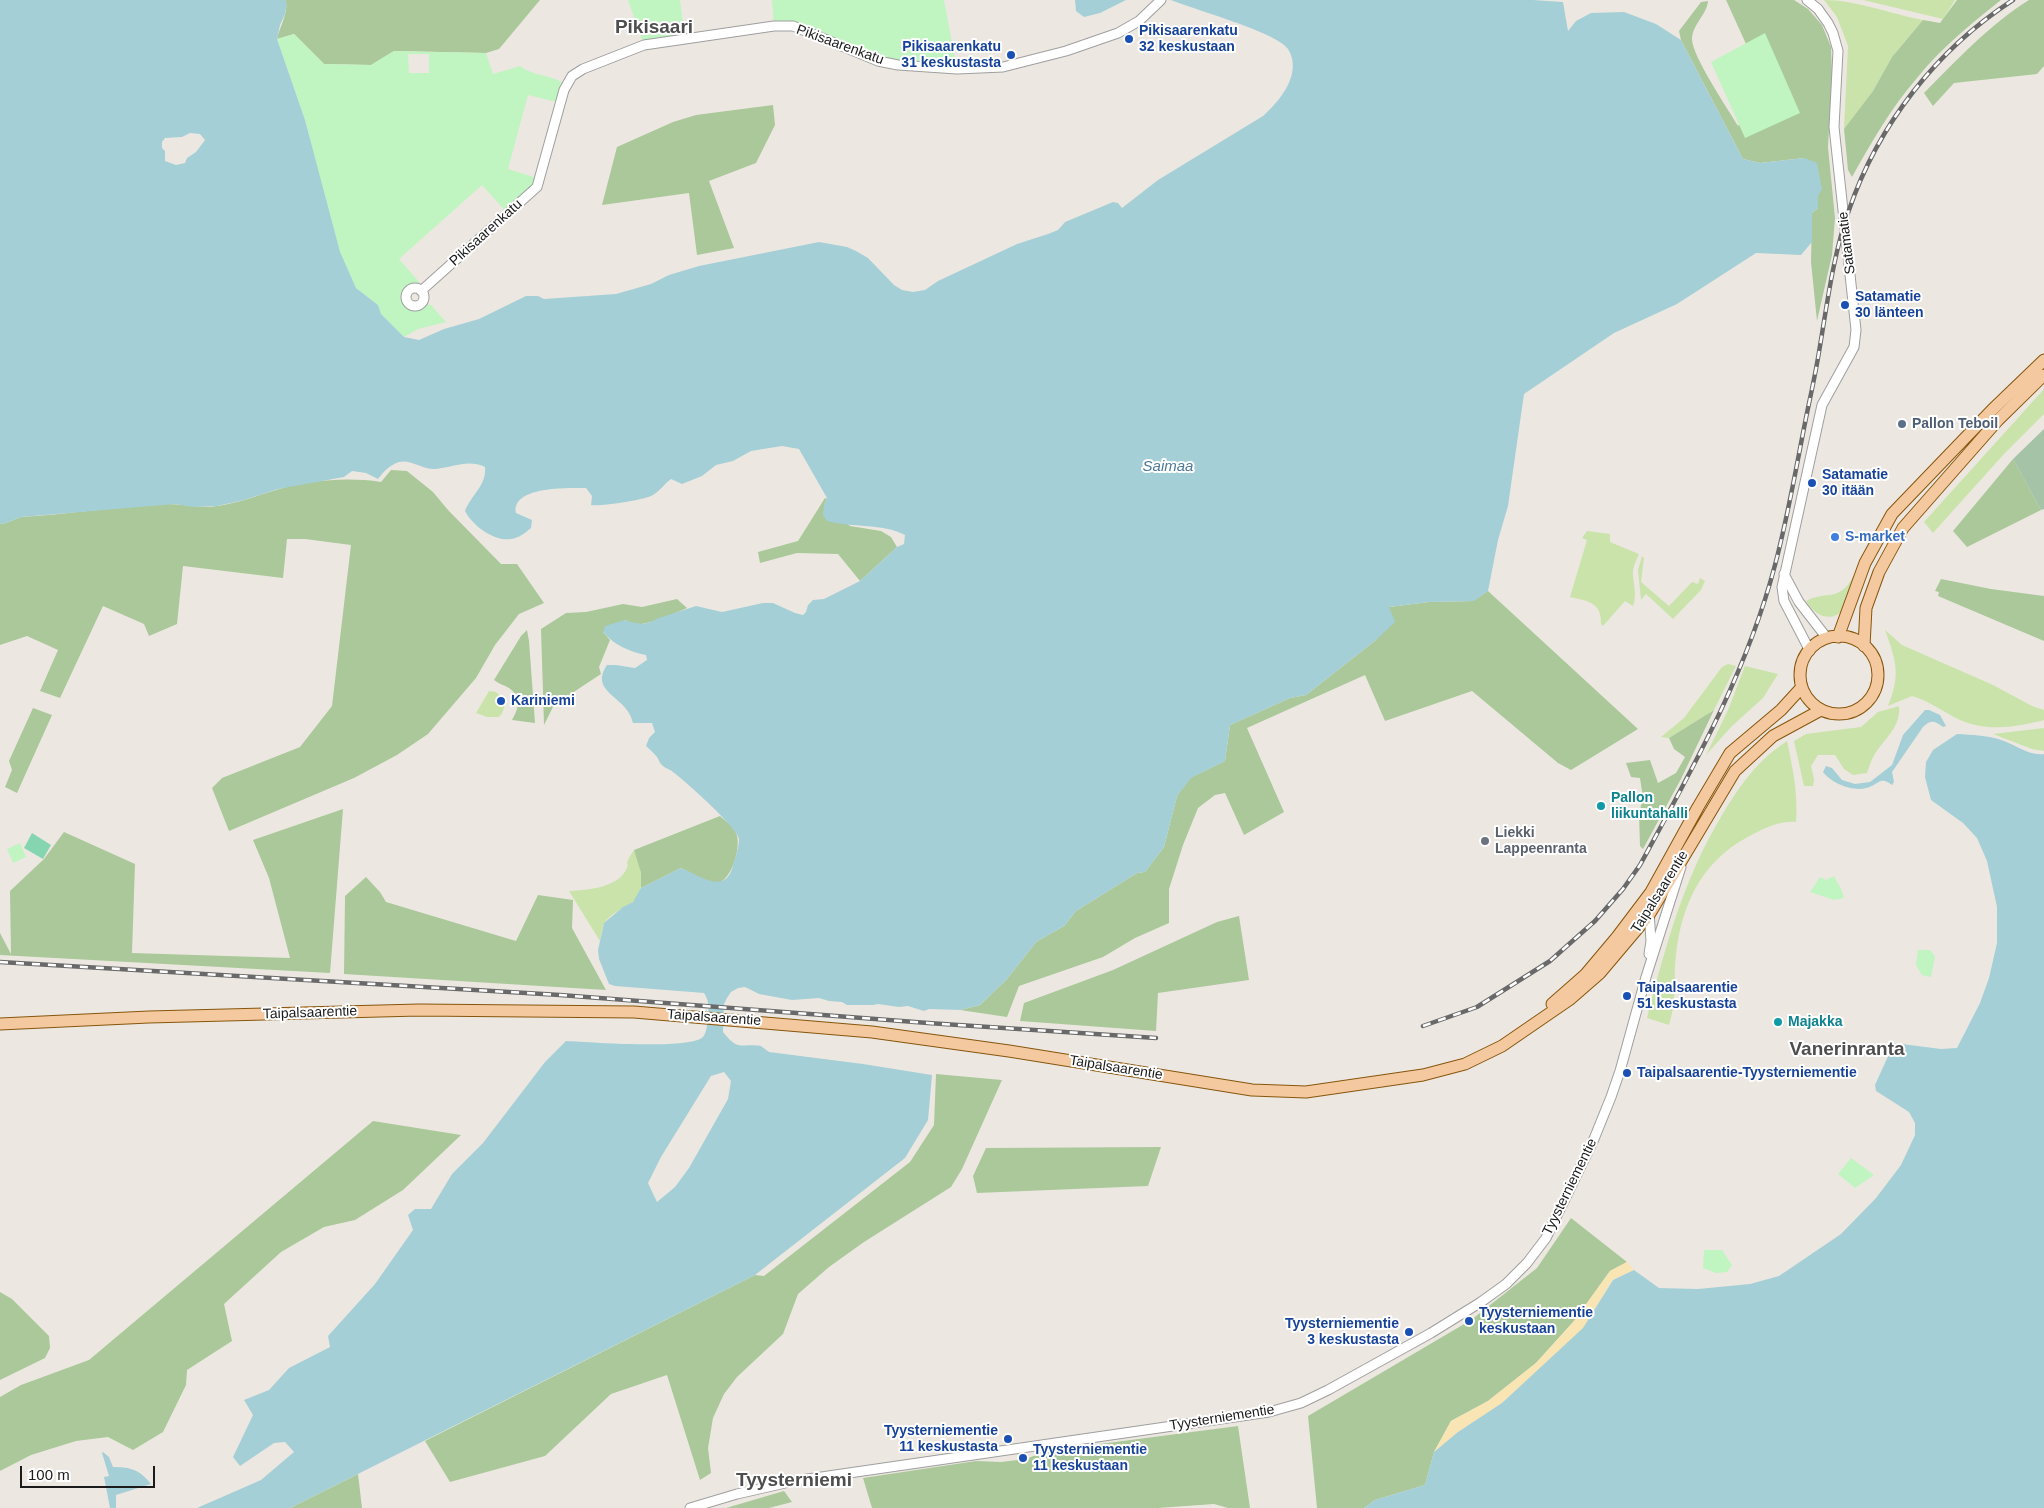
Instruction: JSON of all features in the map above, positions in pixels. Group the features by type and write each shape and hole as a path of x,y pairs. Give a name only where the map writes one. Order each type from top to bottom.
{"main road":[{"path":"1832,638 1865,563 1892,514 1992,410 2044,360"},
{"path":"1864,646 1866,608 1879,572 1903,528 1998,420 2044,375"},
{"path":"1832,638 1856,640 1864,646 1872,655 1877,667 1876,686 1867,702 1857,710 1845,714 1833,714 1821,710 1809,700 1802,686 1800,672 1802,663 1810,651 1815,645 1832,638"},
{"name":"Taipalsaarentie","path":"1422,1075 1461,1061 1500,1042 1555,1001 1585,975 1651,892 1698,806 1730,753 1781,710 1802,686"},
{"name":"Taipalsaarentie","path":"0,1024 148,1017 429,1010 563,1010 689,1016 872,1032 1009,1050 1252,1090 1306,1092 1422,1075 1465,1064 1502,1046 1569,1000 1600,973 1649,915 1735,771 1773,736 1821,710"}],"street":[{"name":"Pikisaarenkatu","path":"421,291 537,187 564,90 572,76 583,69 644,45 774,26 793,26 878,61 898,65 964,69 1003,67 1066,51 1118,33 1139,20 1161,0"},
{"name":"Satamatie","path":"1807,0 1818,9 1828,23 1838,50 1834,127 1856,330 1854,348 1822,405 1784,573 1782,587 1784,601 1810,651"},
{"path":"1784,573 1800,602 1832,638"},
{"name":"Tyysterniementie","path":"690,1508 737,1494 794,1481 1269,1412 1301,1402 1345,1381 1431,1333 1481,1302 1506,1284 1527,1263 1546,1238 1594,1139 1620,1071 1646,977 1689,846"},
{"name":"Tyysterniementie","path":"1646,977 1651,941 1649,915 1651,892"}],"green space":[{"path":"285,0 540,0 499,49 486,53 394,51 371,65 324,64 294,34 277,39 285,14"},
{"path":"628,0 680,0 685,38 644,45"},
{"path":"772,0 944,0 957,69 898,65 793,26 774,26"},
{"path":"1726,0 1794,0 1808,9 1822,25 1831,47 1832,74 1828,147 1835,218 1832,255 1817,321 1811,262 1812,213 1818,208 1818,196 1804,158 1760,163 1743,159 1681,40 1679,31 1701,2 1708,1 1692,39 1704,70 1738,126 1754,104 1757,68"},
{"path":"1824,0 1848,2 1923,20 1892,57 1873,91 1844,129 1848,46 1837,17"},
{"path":"1863,0 1955,0 1943,19"},
{"path":"1957,0 2001,0 1946,46 1926,67 1890,114 1852,177 1848,170 1844,129 1873,91 1892,57 1923,20 1940,23"},
{"path":"2029,0 2044,0 2044,66 2037,74 1954,83 1933,106 1924,93 2000,20"},
{"path":"1765,33 1800,113 1745,138 1711,62"},
{"path":"294,34 324,64 371,65 394,51 486,53 493,74 520,66 525,70 561,81 566,85 561,103 528,95 508,169 540,179 508,214 482,185 399,259 420,283 407,293 406,302 414,307 422,303 431,305 446,322 418,329 404,337 381,314 378,305 356,288 339,252 305,120 277,39","holes":["408,54 429,54 429,73 409,73"]},
{"path":"773,105 775,125 756,163 709,181 734,248 697,255 689,193 602,205 617,147 673,122 696,115"},
{"path":"2044,389 2044,414 2004,454 1933,533 1924,522"},
{"path":"2044,429 2044,509 2041,510 2013,459"},
{"path":"2013,459 2041,510 1967,547 1953,531"},
{"path":"391,470 407,471 433,492 501,564 517,564 544,603 519,614 495,645 476,678 428,734 397,755 354,778 229,831 212,788 222,778 300,747 332,706 351,545 305,539 287,539 283,578 183,566 177,624 149,636 144,624 103,606 60,698 40,691 58,650 27,636 0,645 0,524 21,517 147,505 217,506 288,487 315,482 368,480 381,482"},
{"path":"825,498 827,499 824,505 850,526 881,531 891,537 897,547 860,581 838,554 797,553 760,563 758,552 798,541"},
{"path":"1587,531 1610,534 1610,542 1639,554 1633,570 1635,597 1633,606 1625,601 1603,626 1596,607 1588,602 1570,597 1587,540 1582,538"},
{"path":"1642,556 1644,558 1641,582 1669,606 1692,582 1698,584 1700,578 1705,581 1701,590 1673,619 1646,594 1641,600 1638,570"},
{"path":"1856,574 1848,601 1836,615 1831,617 1820,615 1806,601 1838,593 1849,584"},
{"path":"1941,579 1991,589 2044,596 2044,641 1938,596 1939,592 1935,591"},
{"path":"1488,591 1638,729 1571,770 1558,763 1472,691 1385,721 1365,675 1247,728 1284,812 1244,835 1225,793 1215,795 1198,808 1183,845 1169,889 1169,923 1135,938 1103,957 1019,986 1007,1017 960,1010 980,1005 1007,979 1036,942 1064,926 1076,911 1137,873 1145,872 1164,847 1177,796 1190,778 1225,761 1230,725 1290,698 1306,695 1376,640 1389,607 1429,602 1473,601"},
{"path":"677,599 687,608 647,623 635,624 625,620 603,632 610,640 599,667 601,674 554,705 544,725 541,629 566,613 586,612 623,604 642,607"},
{"path":"527,630 535,723 512,720 518,707 518,699 513,691 494,680 521,636"},
{"path":"1885,630 1902,645 1993,685 2032,706 2044,710 2044,720 2002,727 1980,726 1960,720 1912,696 1888,706 1896,676 1892,650"},
{"path":"1728,664 1736,666 1714,710 1669,738 1661,737 1684,718 1722,667"},
{"path":"1745,666 1778,674 1763,698 1731,727 1706,755 1728,710"},
{"path":"489,691 496,692 503,701 503,711 499,717 487,717 476,713"},
{"path":"1899,706 1896,724 1875,754 1867,773 1853,775 1844,769 1835,755 1818,755 1811,766 1814,779 1813,786 1804,786 1794,741 1806,734 1861,727 1878,712"},
{"path":"33,708 52,715 17,793 5,787 12,770 9,761"},
{"path":"1714,710 1681,779 1643,849 1640,846 1639,814 1643,798 1640,778 1631,777 1626,763 1650,760 1658,783 1676,773 1685,757 1674,749 1669,738"},
{"path":"2044,728 2044,751 2032,749 1993,734"},
{"path":"1787,741 1796,791 1796,822 1776,824 1751,835 1730,848 1706,873 1696,887 1683,918 1676,954 1673,1007 1669,1025 1647,1018 1661,965 1686,888 1709,839 1729,804 1750,774 1767,756"},
{"path":"343,809 330,973 0,955 0,933 11,954 10,891 44,859 64,832 135,864 132,953 290,958 269,878 253,840"},
{"path":"720,816 733,828 738,839 737,854 734,862 727,876 722,881 717,883 709,882 681,868 641,888 641,873 634,850"},
{"path":"32,833 51,845 43,859 24,848"},
{"path":"20,843 26,857 13,863 7,849"},
{"path":"634,850 639,863 641,878 639,893 636,899 613,914 605,922 600,941 569,891 602,887 617,880 627,868 628,860"},
{"path":"1834,876 1844,898 1834,900 1810,892 1820,877 1826,880"},
{"path":"366,877 380,892 386,902 516,941 538,895 573,900 572,928 606,990 344,974 345,896"},
{"path":"1239,916 1249,980 1158,993 1156,1031 1020,1021 1024,1003 1113,970 1217,922"},
{"path":"1918,950 1930,950 1935,957 1931,977 1922,975 1916,965"},
{"path":"936,1074 1002,1080 962,1169 951,1187 864,1242 829,1267 798,1294 783,1334 737,1377 724,1394 713,1418 708,1448 711,1473 700,1480 667,1375 611,1394 545,1456 450,1482 425,1441 755,1275 764,1276 910,1162 934,1125"},
{"path":"373,1121 461,1135 403,1190 355,1220 324,1227 281,1252 224,1304 232,1341 187,1370 186,1385 163,1432 133,1450 108,1437 76,1441 31,1455 0,1471 0,1397 21,1385 89,1360"},
{"path":"1161,1147 1148,1186 977,1193 973,1176 986,1148"},
{"path":"1851,1158 1874,1175 1855,1188 1838,1174"},
{"path":"1571,1218 1627,1262 1610,1271 1574,1321 1536,1363 1488,1401 1451,1421 1434,1452 1425,1485 1375,1500 1364,1508 1317,1508 1308,1416 1471,1320 1537,1268"},
{"path":"1704,1250 1722,1250 1732,1265 1727,1272 1716,1273 1703,1268"},
{"path":"0,1292 12,1299 49,1336 50,1348 45,1358 0,1380"},
{"path":"1238,1426 1250,1508 1228,1508 1214,1504 1158,1508 872,1508 863,1478 976,1461 1001,1462 1026,1459 1046,1451"},
{"path":"358,1474 362,1508 290,1508"},
{"path":"784,1491 792,1502 769,1508 726,1508"}],"sand":[{"path":"1627,1262 1634,1270 1612,1280 1584,1328 1502,1403 1458,1432 1434,1452 1451,1421 1488,1401 1536,1363 1574,1321 1610,1271"}],"water":[{"name":"Saimaa","path":"0,0 285,0 287,3 285,14 277,39 305,120 340,252 356,288 378,305 381,314 404,337 419,340 444,329 479,319 526,296 538,296 544,299 616,294 651,284 669,275 699,266 819,242 847,247 856,251 868,258 894,285 902,290 913,292 925,290 938,281 1017,244 1058,230 1065,222 1113,202 1118,203 1122,208 1158,180 1263,116 1282,95 1291,77 1292,58 1288,49 1281,43 1252,29 1171,0 1533,0 1563,2 1568,31 1576,21 1591,13 1624,12 1656,24 1681,40 1743,159 1760,163 1804,158 1817,163 1822,189 1818,196 1818,208 1812,213 1812,242 1801,255 1756,253 1677,304 1614,333 1524,394 1508,506 1498,540 1488,591 1474,601 1429,602 1389,607 1395,622 1376,640 1306,695 1290,698 1230,725 1225,761 1191,778 1177,796 1164,847 1145,872 1137,873 1076,911 1064,926 1036,942 1007,979 980,1005 960,1010 929,1009 924,1011 908,1006 899,1007 878,1004 847,1005 842,1002 819,998 792,1000 759,994 745,987 731,992 724,1004 723,1032 737,1044 761,1046 769,1052 932,1075 928,1120 905,1158 755,1275 290,1508 197,1508 261,1480 294,1452 285,1442 274,1443 240,1466 233,1457 253,1415 244,1400 269,1390 289,1368 330,1347 328,1336 375,1284 413,1230 408,1215 415,1209 431,1209 452,1174 483,1143 545,1062 566,1041 638,1044 679,1043 694,1041 703,1037 707,1028 708,1008 704,993 615,986 609,984 599,959 598,950 604,923 623,907 633,902 641,888 681,868 702,878 716,882 722,881 728,877 732,869 739,839 721,815 672,771 665,768 646,746 649,738 655,732 652,723 633,723 630,714 624,706 606,689 602,682 602,674 607,665 635,668 647,660 646,655 628,650 612,641 603,632 605,626 625,620 648,623 696,606 722,612 763,603 773,603 803,615 813,600 824,599 860,581 897,547 904,544 905,535 877,527 827,521 823,515 827,498 799,449 782,446 751,451 733,461 716,465 702,476 682,484 671,479 653,495 632,501 591,505 592,496 586,488 543,490 531,493 522,498 517,504 516,513 532,520 531,528 511,539 498,538 484,531 473,522 465,511 484,479 485,467 467,464 431,469 404,461 384,471 378,479 366,473 352,471 344,477 278,489 217,506 193,507 175,504 21,517 0,524","holes":["190,133 200,134 205,140 196,152 187,158 185,163 176,165 165,161 165,151 162,148 162,142 165,138 182,137","724,1072 731,1081 728,1099 689,1168 675,1187 657,1202 648,1183 661,1157 711,1076"]},
{"path":"1075,0 1126,0 1100,13 1084,17 1076,11"},
{"path":"1925,710 1940,715 1946,726 1943,727 1933,722 1923,727 1892,772 1894,782 1892,785 1882,781 1866,788 1849,788 1831,780 1823,772 1826,766 1832,768 1842,780 1855,784 1870,782 1892,765 1903,735"},
{"path":"1957,734 1992,738 2004,741 2033,754 2044,754 2044,1508 1364,1508 1375,1500 1425,1485 1434,1452 1458,1432 1502,1403 1583,1328 1613,1280 1634,1270 1659,1288 1698,1289 1750,1284 1779,1276 1841,1234 1876,1198 1901,1165 1915,1135 1915,1123 1909,1112 1876,1091 1875,1085 1894,1043 1941,1049 1957,1048 1980,1003 1989,978 1997,943 1997,907 1987,861 1977,838 1963,823 1931,800 1925,777 1926,762 1933,750"},
{"path":"103,1452 109,1457 113,1467 135,1470 143,1475 151,1484 116,1495 116,1508 110,1508 104,1477 109,1476"}],"railway":[{"path":"1423,1026 1477,1007 1550,961 1595,921 1623,889 1640,865 1717,719 1750,643 1763,605 1787,514 1843,227 1861,179 1876,148 1894,119 1935,66 1959,42 2013,0"},
{"path":"0,962 560,995 1156,1038"}],"place":[{"name":"Pikisaarenkatu 32 keskustaan","path":"1129,39"},
{"name":"Pikisaarenkatu 31 keskustasta","path":"1011,55"},
{"name":"Satamatie 30 länteen","path":"1845,305"},
{"name":"Pallon Teboil","path":"1902,424"},
{"name":"Satamatie 30 itään","path":"1812,483"},
{"name":"S-market","path":"1835,537"},
{"name":"Kariniemi","path":"501,701"},
{"name":"Pallon liikuntahalli","path":"1601,806"},
{"name":"Liekki Lappeenranta","path":"1485,841"},
{"name":"Taipalsaarentie 51 keskustasta","path":"1627,996"},
{"name":"Majakka","path":"1778,1022"},
{"name":"Taipalsaarentie-Tyysterniementie","path":"1627,1073"},
{"name":"Tyysterniementie keskustaan","path":"1469,1321"},
{"name":"Tyysterniementie 3 keskustasta","path":"1409,1332"},
{"name":"Tyysterniementie 11 keskustasta","path":"1008,1439"},
{"name":"Tyysterniementie 11 keskustaan","path":"1023,1458"}],"district":[{"name":"Pikisaari","path":"654,28"},
{"name":"Vanerinranta","path":"1847,1050"},
{"name":"Tyysterniemi","path":"794,1481"}]}
